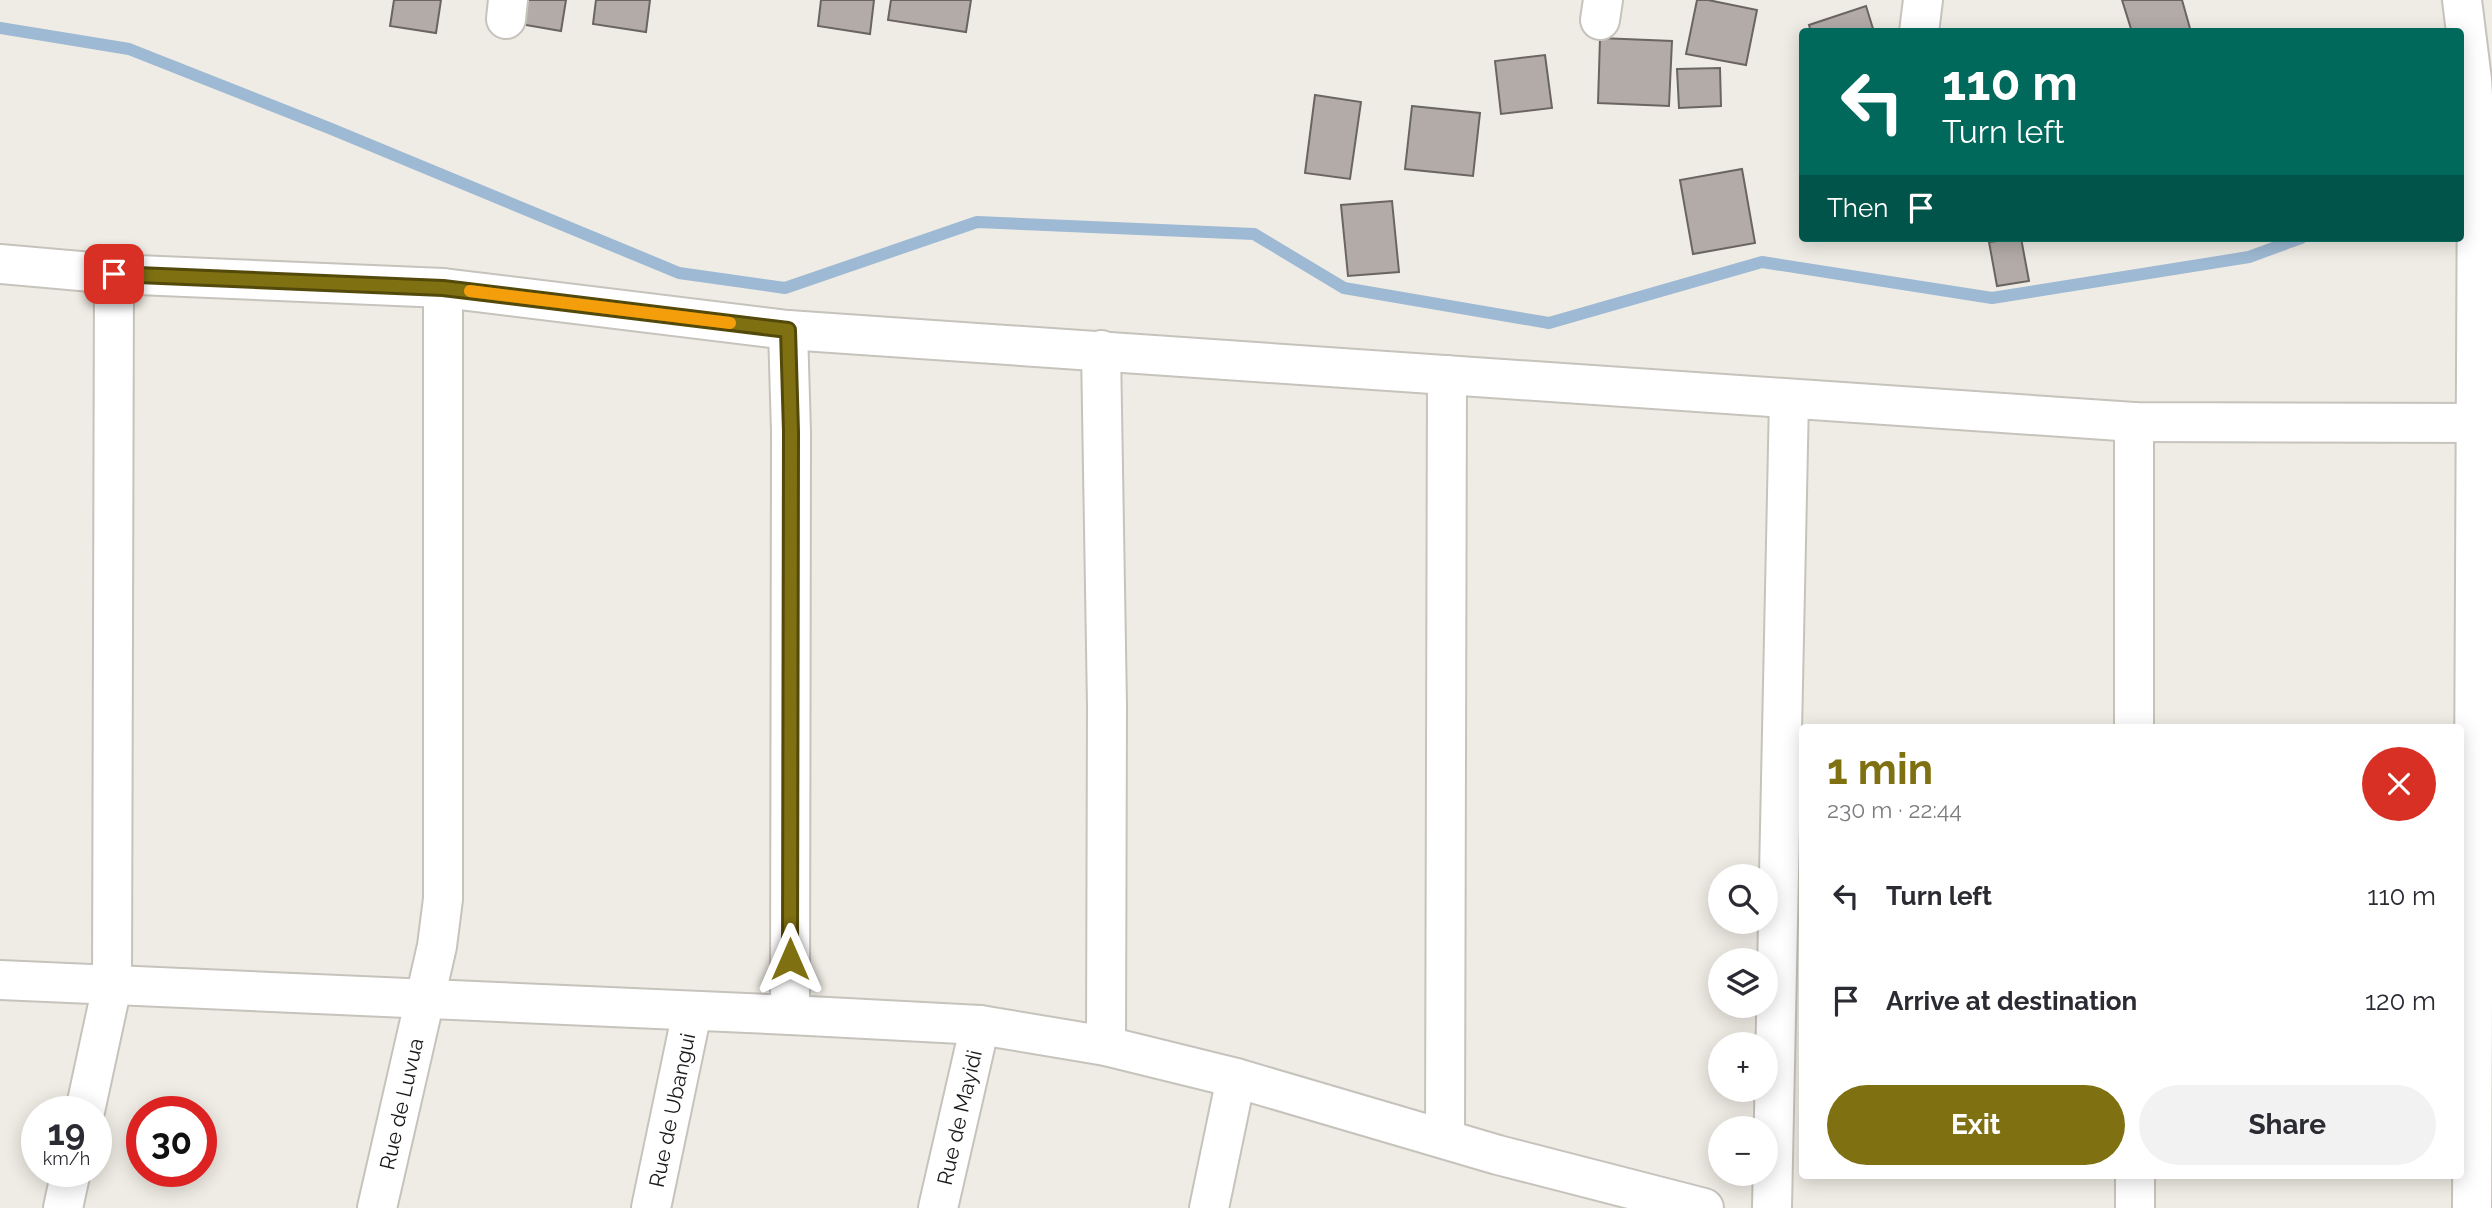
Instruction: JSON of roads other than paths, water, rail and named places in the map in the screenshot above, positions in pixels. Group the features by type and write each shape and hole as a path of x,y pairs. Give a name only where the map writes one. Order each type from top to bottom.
{"street":[{"path":"1920,28 1923,0"},
{"path":"2462,0 2472,80 2477,159 2484,422 2472,1208"},
{"path":"0,264 114,274 443,288 788,330 2134,422 2484,422"},
{"path":"88,1096 113,986 114,274"},
{"name":"Rue de Luvua","path":"377,1208 437,946 443,899 443,288"},
{"path":"788,330 791,432 790,1015"},
{"path":"1101,350 1107,706 1106,1046"},
{"path":"1445,1139 1447,374"},
{"path":"1772,1208 1789,400"},
{"path":"2134,422 2134,724"},
{"path":"0,980 980,1026 1106,1046 1237,1078 1445,1139 1704,1208"},
{"name":"Rue de Ubangui","path":"651,1208 692,1012"},
{"name":"Rue de Mayidi","path":"938,1208 980,1026"},
{"path":"1209,1208 1237,1078"},
{"path":"2135,1179 2135,1208"},
{"path":"63,1208 68,1187"}],"waterway":[{"path":"0,28 129,49 329,128 679,273 785,288 977,222 1254,234 1344,288 1549,323 1762,262 1992,298 2249,257 2290,242"}]}
